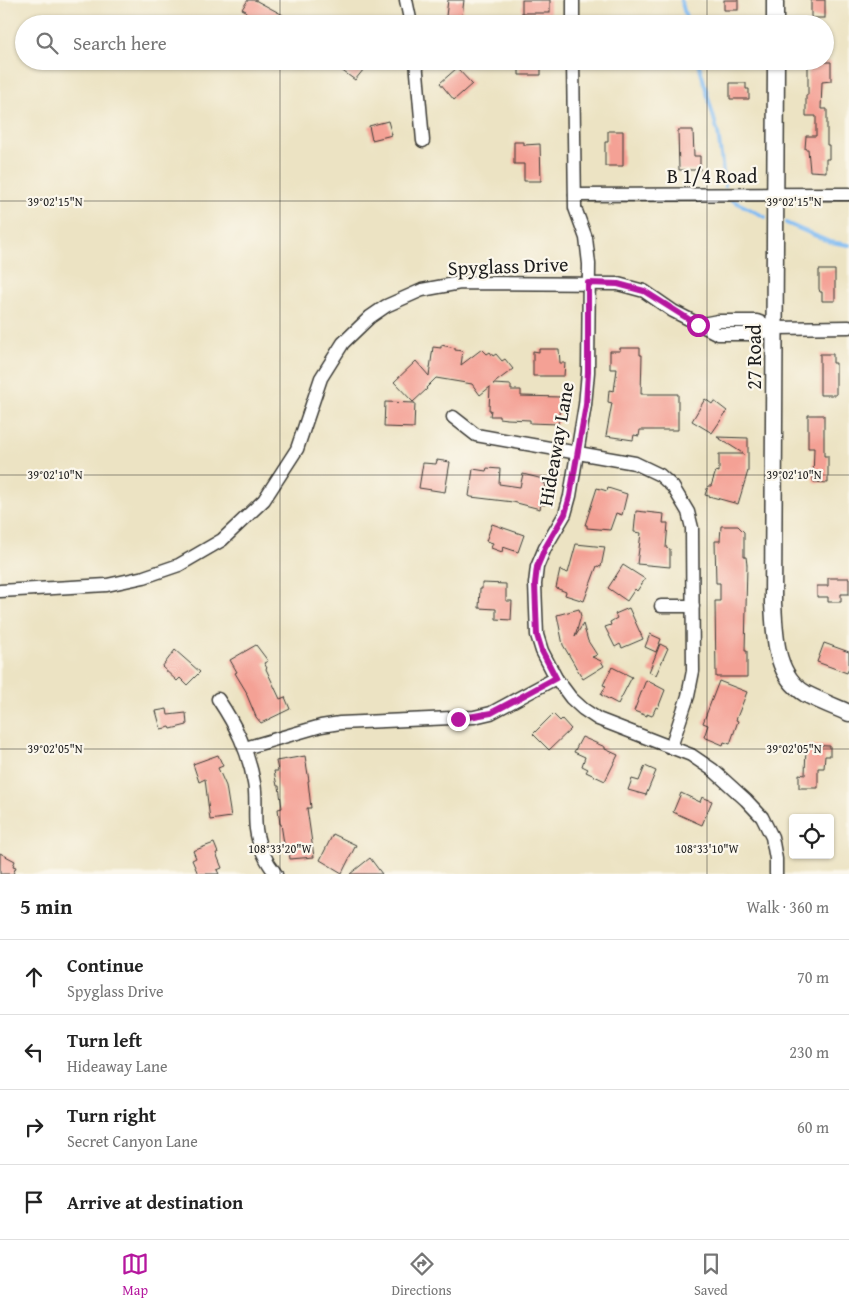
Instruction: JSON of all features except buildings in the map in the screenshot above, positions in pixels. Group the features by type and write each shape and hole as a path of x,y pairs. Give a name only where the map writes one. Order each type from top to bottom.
{"street":[{"path":"406,0 409,15"},
{"path":"573,0 573,15"},
{"path":"775,0 776,15"},
{"path":"417,70 423,142"},
{"name":"Hideaway Lane","path":"573,70 574,208 586,238 588,283 586,405 570,496 565,514 537,567 535,584 537,635 542,651 556,678 571,698 598,719 691,755 713,770 762,817 772,836 776,859 776,874"},
{"name":"27 Road","path":"776,70 773,603 775,637 777,653 787,676 805,693 849,713"},
{"name":"B 1/4 Road","path":"575,195 849,194"},
{"name":"Spyglass Drive","path":"0,591 107,586 144,577 179,565 222,540 264,500 297,449 321,378 343,343 370,317 386,306 422,290 460,283 618,284 644,291 698,325 718,334 758,334 775,328 849,327"},
{"path":"453,417 476,435 635,463 660,475 673,486 688,512 692,528 693,671 688,696 671,747"},
{"path":"661,606 693,606"},
{"path":"245,748 321,726 340,723 474,717 491,713 556,678"},
{"path":"218,699 235,726 245,748 255,784 257,835 265,858 276,874"}],"waterway":[{"path":"681,0 685,15"},
{"path":"700,70 718,133 725,186"},
{"path":"732,200 765,217"},
{"path":"786,223 830,242 849,245"}],"route":[{"path":"458,719 491,713 556,678 542,651 537,635 535,584 537,567 545,548 565,514 570,496 586,405 588,283 618,284 644,291 698,325"}]}
